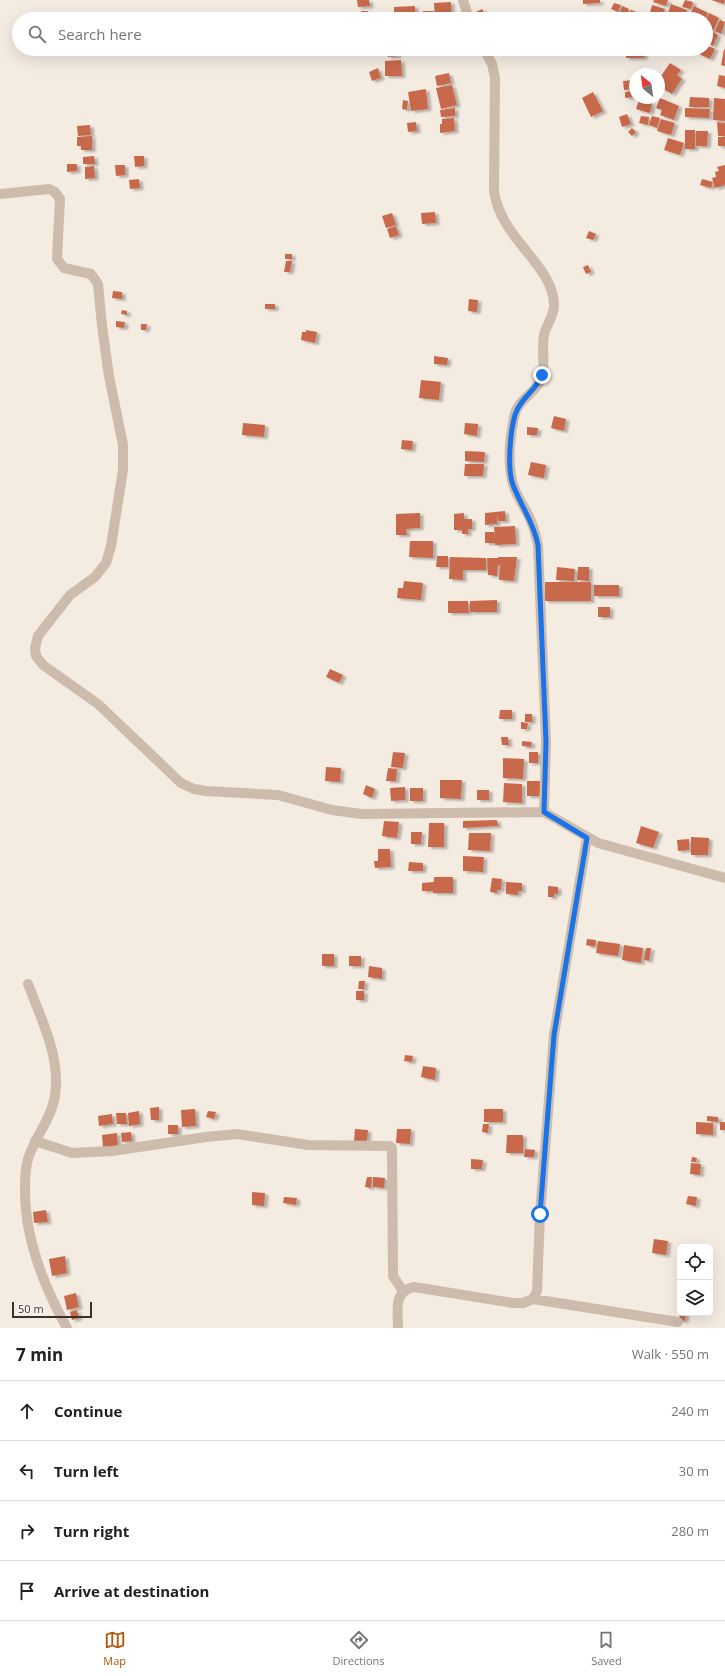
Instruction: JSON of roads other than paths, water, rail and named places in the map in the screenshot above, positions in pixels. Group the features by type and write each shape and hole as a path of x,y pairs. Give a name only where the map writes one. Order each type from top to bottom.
{"street":[{"path":"463,0 467,12"},
{"path":"488,56 492,64 495,78 494,191 496,204 504,222 515,239 545,276 552,290 555,306 544,335 542,375 539,383 519,404 514,416 510,458 513,484 530,518 538,545 546,742 544,812"},
{"path":"0,194 50,189 55,192 60,199 58,259 64,268 91,274 98,284 109,376 123,445 123,470 111,546 106,562 95,577 70,594 38,636 35,648 36,656 43,665 98,704 181,783 194,789 278,795 332,810 361,814 544,812 598,843 725,878"},
{"path":"533,1299 537,1291 540,1214 554,1035 587,838"},
{"path":"28,984 51,1048 56,1084 55,1096 50,1112 35,1141 27,1161 25,1177 25,1203 29,1233 43,1278 67,1328"},
{"path":"35,1141 72,1153 112,1151 206,1137 237,1134 308,1145 390,1146 392,1148 393,1276 403,1291"},
{"path":"398,1328 399,1297 403,1291 414,1286 512,1302 523,1303 533,1299 678,1322"}]}
